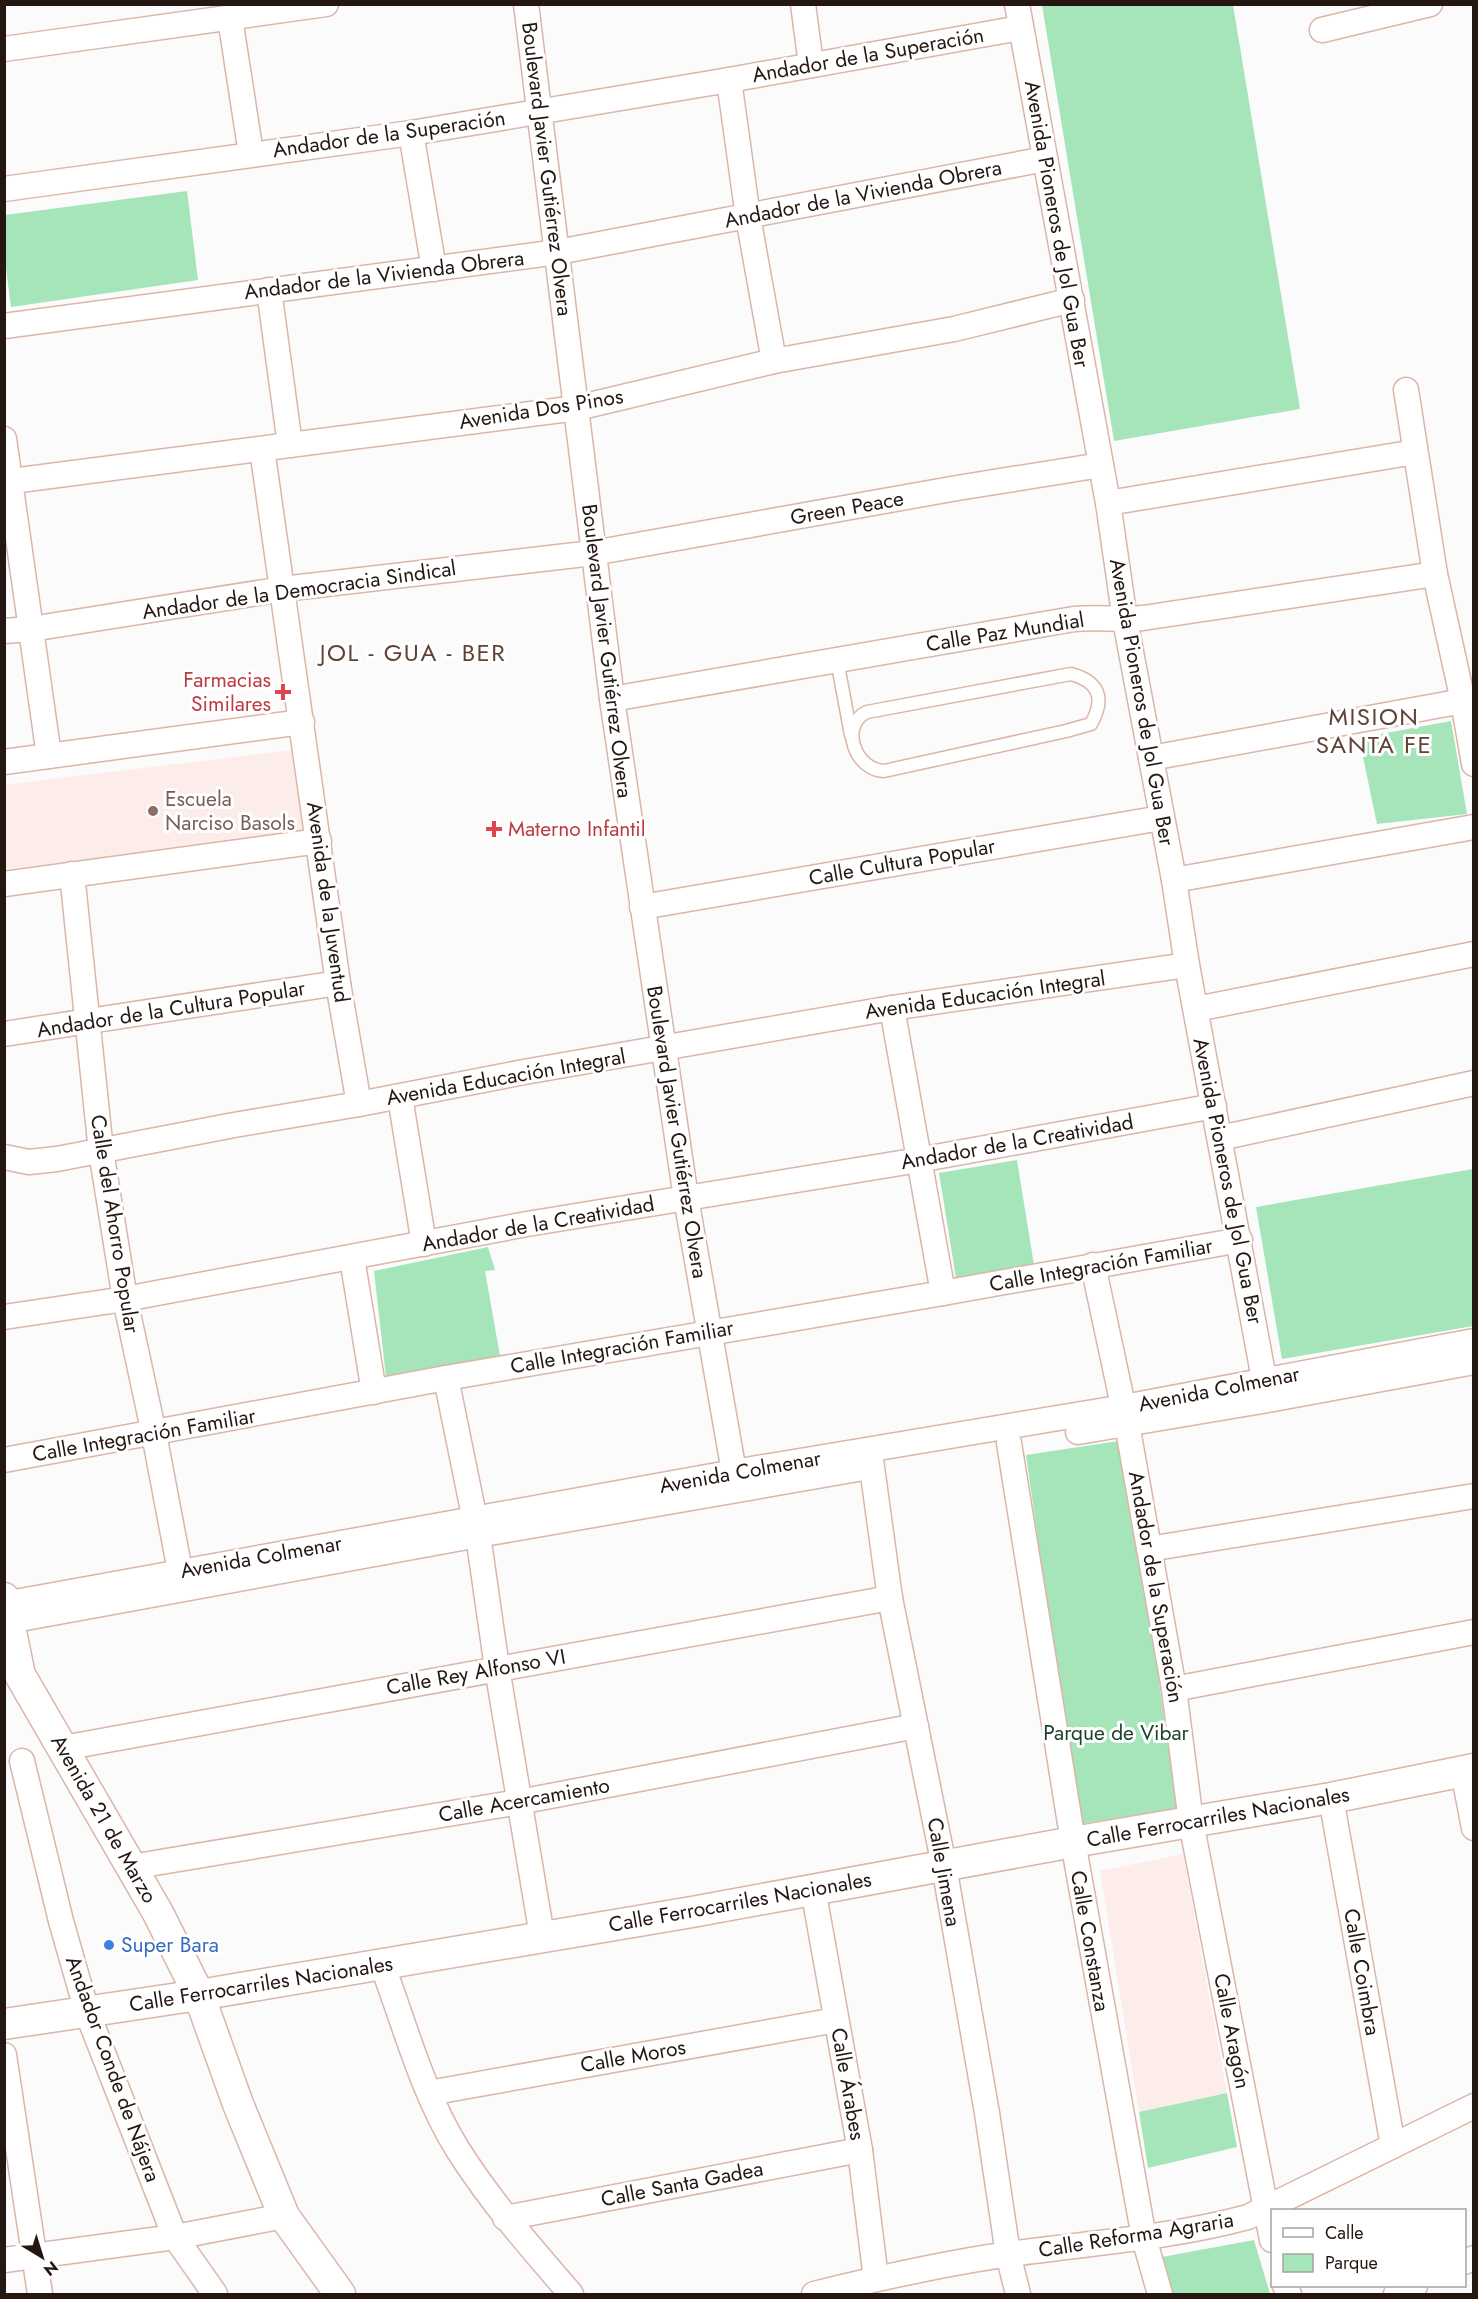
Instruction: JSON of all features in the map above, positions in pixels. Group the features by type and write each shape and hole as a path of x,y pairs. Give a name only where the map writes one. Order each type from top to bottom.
{"street":[{"path":"4,49 326,4"},
{"name":"Boulevard Javier Gutiérrez Olvera","path":"526,4 612,699 686,1198 734,1472"},
{"path":"803,4 811,65"},
{"path":"1322,30 1430,4"},
{"name":"Andador de la Superación","path":"4,189 411,133 729,80 811,65 1019,16"},
{"name":"Avenida Pioneros de Jol Gua Ber","path":"1019,16 1108,503 1125,620 1266,1391"},
{"path":"230,18 251,154"},
{"path":"729,80 748,216 774,361"},
{"path":"411,133 434,269"},
{"name":"Andador de la Vivienda Obrera","path":"4,326 558,252 1046,159"},
{"path":"269,290 290,445"},
{"name":"Avenida Dos Pinos","path":"8,482 577,408 774,361 954,329 1071,300"},
{"path":"1406,390 1435,574 1473,764"},
{"path":"4,439 8,482 49,756"},
{"name":"Avenida de la Juventud","path":"262,449 338,983 359,1104"},
{"path":"1108,503 1415,452"},
{"name":"Green Peace","path":"593,553 957,488 1101,465"},
{"name":"Andador de la Democracia Sindical","path":"4,631 31,629 283,589 593,553"},
{"name":"Calle Paz Mundial","path":"612,699 1074,619 1094,617 1125,620 1435,574"},
{"path":"1151,758 1462,701"},
{"path":"4,762 302,722"},
{"name":"Calle Cultura Popular","path":"642,907 1161,818"},
{"path":"1174,880 1473,827"},
{"path":"4,884 319,841"},
{"name":"Calle del Ahorro Popular","path":"72,874 101,1150 125,1299 180,1572"},
{"path":"1196,1009 1473,954"},
{"name":"Avenida Educación Integral","path":"4,1157 29,1162 57,1159 524,1072 892,1008 1187,965"},
{"name":"Andador de la Cultura Popular","path":"4,1034 338,983"},
{"path":"892,1008 943,1293"},
{"path":"1220,1138 1473,1083"},
{"path":"400,1096 424,1244"},
{"name":"Andador de la Creatividad","path":"4,1317 125,1299 424,1244 919,1160 1214,1106"},
{"name":"Calle Integración Familiar","path":"4,1460 446,1378 1240,1240"},
{"path":"352,1258 374,1392"},
{"name":"Andador de la Superación","path":"1093,1265 1126,1415 1174,1689 1191,1822"},
{"name":"Avenida Colmenar","path":"1266,1391 1473,1341"},
{"name":"Avenida Colmenar","path":"6,1607 1266,1391 1473,1362"},
{"path":"446,1378 476,1527 496,1668 542,1936"},
{"name":"Avenida Colmenar","path":"6,1607 180,1572 476,1527 734,1472 1009,1443 1126,1415"},
{"name":"Calle Constanza","path":"1009,1443 1073,1842 1144,2238 1160,2295"},
{"name":"Calle Jimena","path":"871,1458 890,1598 944,1866 987,2113 1008,2254 1018,2295"},
{"path":"1149,1549 1473,1496"},
{"name":"Calle Rey Alfonso VI","path":"63,1748 890,1598"},
{"name":"Avenida 21 de Marzo","path":"6,1607 12,1677 63,1748 158,1913 199,1995 238,2104 284,2216 340,2295"},
{"path":"1174,1689 1473,1632"},
{"name":"Calle Acercamiento","path":"131,1867 519,1802 916,1726"},
{"name":"Andador Conde de Nájera","path":"22,1761 61,1921 87,2012 175,2236 215,2295"},
{"path":"1468,1770 1473,1828"},
{"name":"Calle Ferrocarriles Nacionales","path":"4,2025 199,1995 692,1912 1073,1842 1331,1798 1468,1770"},
{"name":"Calle Coimbra","path":"1331,1798 1393,2146"},
{"name":"Calle Aragón","path":"1191,1822 1271,2235"},
{"name":"Calle Árabes","path":"813,1890 860,2150 876,2279"},
{"path":"382,1964 429,2093 458,2149 505,2218 571,2295"},
{"name":"Calle Moros","path":"429,2093 836,2020"},
{"path":"4,2055 39,2295"},
{"name":"Calle Reforma Agraria","path":"814,2295 876,2279 1008,2254 1144,2238 1248,2217 1473,2106"},
{"name":"Calle Santa Gadea","path":"505,2218 860,2150"},
{"path":"4,2260 175,2236 284,2216"},
{"path":"1396,2295 1412,2287"}],"lane":[{"path":"837,660 852,739 856,752 863,762 875,770 884,771 1091,724 1098,711 1098,696 1091,683 1071,674 867,712 857,720 852,739"}],"shaded area":[{"name":"Escuela Narciso Basols","path":"291,750 305,837 5,869 4,785"},
{"path":"1183,1854 1227,2093 1139,2112 1100,1871"}],"green space":[{"path":"1042,5 1233,5 1300,409 1114,441"},
{"path":"187,191 198,280 11,307 5,261 5,215"},
{"path":"1451,721 1467,814 1377,824 1359,738"},
{"path":"1017,1160 1034,1265 956,1278 939,1173"},
{"path":"1473,1169 1473,1326 1282,1359 1256,1207"},
{"path":"488,1247 495,1270 485,1271 500,1356 386,1377 374,1271"},
{"name":"Parque de Vibar","path":"1125,1440 1177,1809 1078,1824 1026,1455"},
{"path":"1227,2093 1237,2147 1148,2168 1139,2112"},
{"path":"1254,2240 1270,2294 1171,2294 1162,2257"}],"place":[{"name":"Farmacias Similares","path":"283,692"},
{"name":"Escuela Narciso Basols","path":"153,811"},
{"name":"Materno Infantil","path":"494,829"},
{"name":"Super Bara","path":"109,1945"}],"district":[{"name":"JOL - GUA - BER","path":"413,652"},
{"name":"MISION SANTA FE","path":"1374,730"}]}
